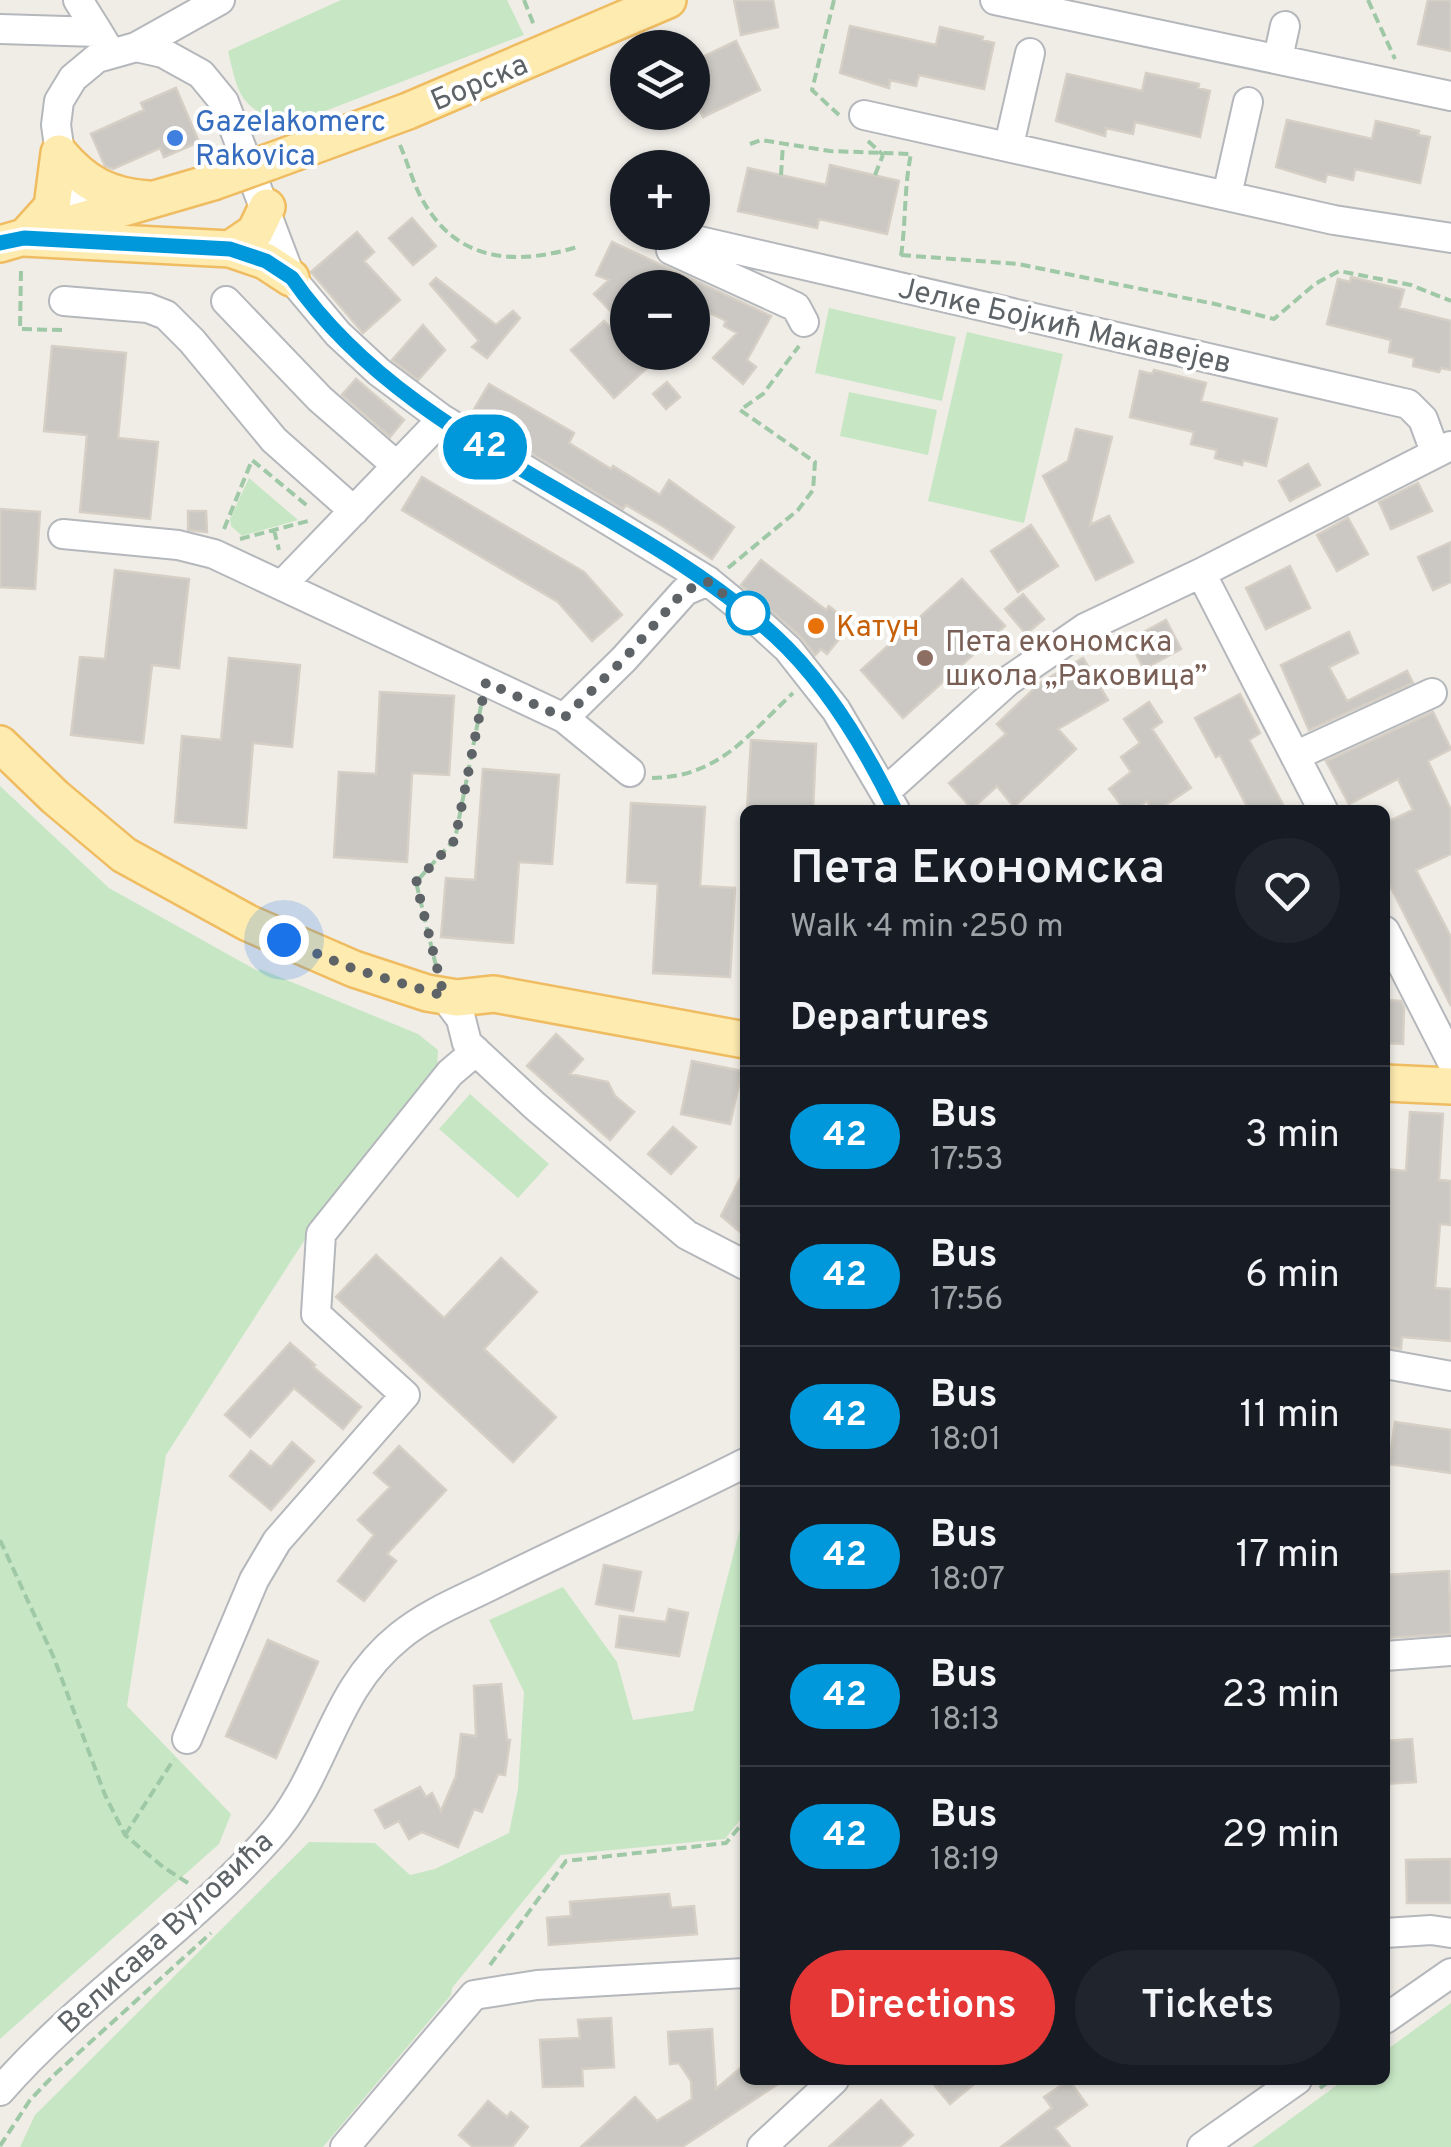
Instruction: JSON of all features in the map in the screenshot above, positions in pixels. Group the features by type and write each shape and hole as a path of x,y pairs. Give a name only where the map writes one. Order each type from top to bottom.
{"main road":[{"name":"Борска","path":"15,251 82,221 269,162 407,126 597,45 668,0"},
{"path":"58,153 77,173 106,192 154,200"},
{"path":"15,251 52,207 58,153"},
{"path":"230,249 254,232 267,207"},
{"path":"15,251 230,249 266,261 292,278"},
{"path":"0,744 54,797 124,854 248,924 321,956 444,996 494,994 740,1039"},
{"path":"1390,1083 1451,1086"}],"street":[{"path":"78,0 115,44"},
{"path":"82,221 58,153 57,115 65,89 84,66 115,44 184,8 220,0"},
{"path":"995,0 1451,96"},
{"path":"184,8 196,40 202,74"},
{"path":"1278,58 1285,26"},
{"path":"0,29 163,53 202,74 224,102 292,278 360,356 442,419 708,582 788,649 836,710 890,801"},
{"path":"1009,146 1030,54"},
{"path":"1227,195 1248,102"},
{"path":"858,125 1009,146 1334,220 1451,238"},
{"name":"Јелке Бојкић Макавејев","path":"804,322 796,307 671,250 682,238 1408,404 1424,418 1443,449 1202,573 1085,628 1034,660 890,801"},
{"path":"64,301 148,308 166,315 341,517"},
{"path":"226,301 320,399 398,466"},
{"path":"282,585 341,517 398,466 442,419"},
{"path":"63,534 215,550 564,718 630,772"},
{"path":"1202,573 1320,805"},
{"path":"564,718 624,659 684,591 708,582"},
{"path":"1296,756 1432,693"},
{"path":"1390,940 1451,1060"},
{"path":"444,996 462,1021 466,1040 535,1106 687,1235 740,1262"},
{"path":"187,1739 254,1580 277,1541 405,1394 316,1314 321,1234 450,1073 476,1051"},
{"path":"1390,1365 1451,1376"},
{"name":"Велисава Вуловића","path":"0,2091 57,2032 254,1854 302,1792 352,1688 372,1660 402,1634 490,1586 740,1465"},
{"path":"1390,1656 1451,1651"},
{"path":"1390,1932 1451,1933"},
{"path":"345,2147 474,1995 537,1985 740,1973"},
{"path":"1390,2016 1451,1973"},
{"path":"762,2147 829,2085"},
{"path":"1202,2147 1291,2085"}],"path":[{"path":"524,0 541,42"},
{"path":"834,0 812,90 858,125 883,155"},
{"path":"1368,0 1408,86"},
{"path":"407,126 426,207 460,242 506,259 551,255 580,246"},
{"path":"750,144 761,140 883,155 911,154 896,286"},
{"path":"781,175 783,144"},
{"path":"876,175 883,155"},
{"path":"15,251 20,329 62,330 64,301"},
{"path":"901,255 1018,264 1274,319 1316,284 1340,271 1411,285 1451,301"},
{"path":"708,582 798,510 813,490 816,462 740,410 763,394 786,365 804,339 804,322"},
{"path":"215,550 252,460 298,501 341,517"},
{"path":"215,550 341,517"},
{"path":"444,996 416,882 455,840 486,682"},
{"path":"630,772 645,778 670,778 708,768 800,686"},
{"path":"0,1540 54,1658 84,1742 125,1835 205,1902 30,2100 0,2146"},
{"path":"125,1835 187,1739"},
{"path":"488,1967 566,1861 726,1844 740,1826"}],"green space":[{"path":"341,0 507,0 524,35 286,126 250,106 235,80 228,51"},
{"path":"829,308 956,337 942,401 815,373"},
{"path":"967,332 1063,354 1024,523 928,501"},
{"path":"849,392 937,410 928,455 840,436"},
{"path":"249,478 298,520 242,536 231,526 230,519"},
{"path":"0,786 109,888 258,971 418,1034 438,1050 437,1075 304,1241 166,1455 127,1706 231,1814 219,1844 0,2039"},
{"path":"470,1094 549,1164 518,1198 439,1129"},
{"path":"740,1528 740,1820 725,1839 561,1855 452,1988 451,1995 323,2147 20,2147 35,2115 309,1842 375,1843 410,1875 435,1869 509,1833 518,1789 524,1692 489,1620 563,1587 617,1662 633,1720 693,1711"},
{"path":"1451,2003 1451,2147 1252,2147 1337,2085 1390,2085 1390,2047"}],"building":[{"path":"734,0 773,0 778,27 741,35"},
{"path":"1428,0 1451,0 1451,51 1418,44"},
{"path":"850,26 936,45 940,27 983,37 982,40 994,43 984,89 919,75 916,86 890,80 889,88 840,73"},
{"path":"736,41 760,90 710,114 710,53"},
{"path":"1146,73 1199,84 1198,88 1210,91 1200,137 1135,122 1133,134 1106,128 1105,136 1056,121 1067,74 1142,91"},
{"path":"176,88 199,142 164,157 160,148 113,169 105,166 91,134 144,110 141,103"},
{"path":"1287,120 1372,139 1376,121 1419,131 1418,135 1430,137 1420,183 1355,169 1353,180 1327,174 1325,182 1276,167"},
{"path":"830,165 899,181 887,234 819,219 817,228 738,211 748,168 826,185"},
{"path":"412,218 436,246 413,265 389,238"},
{"path":"357,232 374,252 364,261 400,300 363,333 311,272"},
{"path":"610,246 610,250 629,250 672,270 610,270 610,310 594,294 609,280 596,275"},
{"path":"1351,277 1404,290 1399,308 1451,321 1451,370 1441,368 1439,372 1413,366 1414,358 1389,352 1391,340 1327,324 1338,279 1350,282"},
{"path":"436,278 496,325 513,311 520,318 487,358 472,347 479,341 430,284"},
{"path":"710,288 771,316 747,360 756,367 743,384 713,358 737,333 724,326 726,321 710,313"},
{"path":"604,321 610,328 610,370 645,370 614,398 571,350"},
{"path":"423,325 445,350 418,380 392,360"},
{"path":"52,346 126,353 118,438 158,442 150,519 80,512 87,435 44,431"},
{"path":"1154,370 1206,383 1201,401 1277,419 1266,466 1215,458 1217,450 1191,444 1194,432 1130,417 1140,371 1152,374"},
{"path":"356,379 404,420 390,437 342,395"},
{"path":"667,382 680,397 666,409 653,394"},
{"path":"489,384 574,433 569,443 611,469 613,466 660,495 669,480 734,527 712,559 626,505 623,509 470,416"},
{"path":"1076,429 1112,437 1090,525 1109,516 1133,562 1096,580 1043,476 1068,461"},
{"path":"1308,464 1320,485 1290,501 1279,481"},
{"path":"422,477 584,572 622,615 592,641 558,602 402,510"},
{"path":"1418,483 1432,511 1391,529 1379,502"},
{"path":"0,509 40,512 35,589 0,587"},
{"path":"188,511 206,511 207,532 188,530"},
{"path":"1348,518 1368,554 1337,571 1317,535"},
{"path":"1031,525 1058,566 1018,592 991,551"},
{"path":"1451,542 1451,582 1433,590 1418,557"},
{"path":"761,560 826,610 829,606 851,624 827,654 821,649 815,655 800,636 741,585"},
{"path":"1290,566 1310,608 1266,629 1246,588"},
{"path":"115,570 189,579 179,668 152,665 143,743 71,735 80,657 105,659"},
{"path":"962,579 1005,626 903,718 861,670"},
{"path":"1023,594 1044,619 1026,634 1005,609"},
{"path":"1166,620 1181,649 1144,669 1129,640"},
{"path":"1349,632 1358,653 1329,667 1347,701 1407,671 1413,683 1309,730 1281,665"},
{"path":"229,658 300,665 292,747 253,743 246,828 175,822 182,736 221,740"},
{"path":"1083,658 1108,700 1058,729 1076,749 1016,805 997,786 976,805 968,805 949,783 1006,734 997,724 1040,683"},
{"path":"380,692 454,696 449,775 412,773 407,862 334,857 339,772 376,774"},
{"path":"1240,694 1260,733 1249,740 1283,805 1246,805 1195,718"},
{"path":"1149,702 1162,722 1152,729 1191,788 1166,805 1150,805 1147,801 1141,805 1121,805 1109,789 1131,772 1121,757 1140,743 1124,719"},
{"path":"1433,712 1451,749 1428,761 1451,810 1451,854 1416,870 1451,937 1451,1006 1390,886 1390,821 1413,810 1398,779 1349,804 1326,761"},
{"path":"751,740 816,744 813,805 747,805"},
{"path":"483,769 559,775 552,864 519,862 513,943 441,937 446,878 475,880"},
{"path":"631,803 705,807 700,886 735,888 730,977 653,973 658,884 627,882"},
{"path":"1390,1000 1401,1001 1404,1007 1403,1044 1390,1043"},
{"path":"556,1034 583,1059 570,1074 608,1082 615,1096 634,1112 610,1140 527,1066"},
{"path":"692,1061 740,1071 730,1124 681,1114"},
{"path":"1410,1112 1443,1114 1439,1180 1451,1181 1451,1225 1440,1224 1435,1288 1451,1289 1451,1341 1402,1337 1401,1349 1390,1348 1390,1169 1406,1171"},
{"path":"673,1127 696,1147 671,1174 648,1154"},
{"path":"740,1179 740,1232 721,1216"},
{"path":"376,1255 444,1318 501,1258 537,1292 484,1349 556,1417 513,1462 336,1297"},
{"path":"290,1343 361,1407 343,1429 294,1388 250,1437 225,1415"},
{"path":"1395,1422 1451,1430 1451,1473 1390,1464"},
{"path":"292,1442 314,1461 271,1510 230,1476 251,1451 271,1467"},
{"path":"399,1446 446,1490 387,1554 396,1561 364,1601 338,1581 374,1535 358,1520 390,1487 374,1473"},
{"path":"604,1565 641,1572 633,1611 596,1604"},
{"path":"1449,1571 1451,1634 1390,1638 1390,1575"},
{"path":"669,1609 688,1613 679,1656 616,1647 620,1616 666,1622"},
{"path":"268,1640 318,1662 276,1758 226,1736"},
{"path":"501,1684 510,1740 505,1775 498,1774 482,1812 474,1809 458,1847 422,1832 409,1839 399,1821 385,1828 375,1810 420,1787 426,1797 432,1793 441,1811 456,1776 461,1734 476,1736 474,1686"},
{"path":"1412,1739 1416,1782 1390,1784 1390,1741"},
{"path":"1451,1859 1451,1903 1407,1903 1406,1860"},
{"path":"669,1894 671,1908 694,1906 697,1934 549,1945 547,1918 571,1916 570,1902"},
{"path":"611,2018 614,2067 582,2069 583,2086 543,2087 540,2040 580,2038 578,2020"},
{"path":"712,2029 716,2089 740,2068 740,2085 776,2085 682,2147 581,2147 635,2097 657,2121 692,2099 691,2081 679,2063 670,2064 668,2032"},
{"path":"934,2085 973,2085 950,2104"},
{"path":"1062,2085 1073,2085 1087,2105 1055,2128 1070,2147 1001,2147 1052,2108 1044,2097"},
{"path":"881,2100 913,2135 900,2147 829,2147"},
{"path":"488,2101 507,2117 511,2112 528,2127 512,2147 473,2147 459,2135"}],"bus line":[{"name":"42","path":"0,243 24,238 230,249 266,261 292,278 360,356 442,419 708,582 740,606 788,649 812,677 893,805"}],"place":[{"name":"Gazelakomerc Rakovica","path":"175,138"},
{"name":"Катун","path":"816,626"},
{"name":"Пета економска школа „Раковица”","path":"925,658"}],"route":[{"path":"284,940 354,969 444,996 416,882 455,840 486,682 564,718 624,659 684,591 708,582 748,613"}]}
